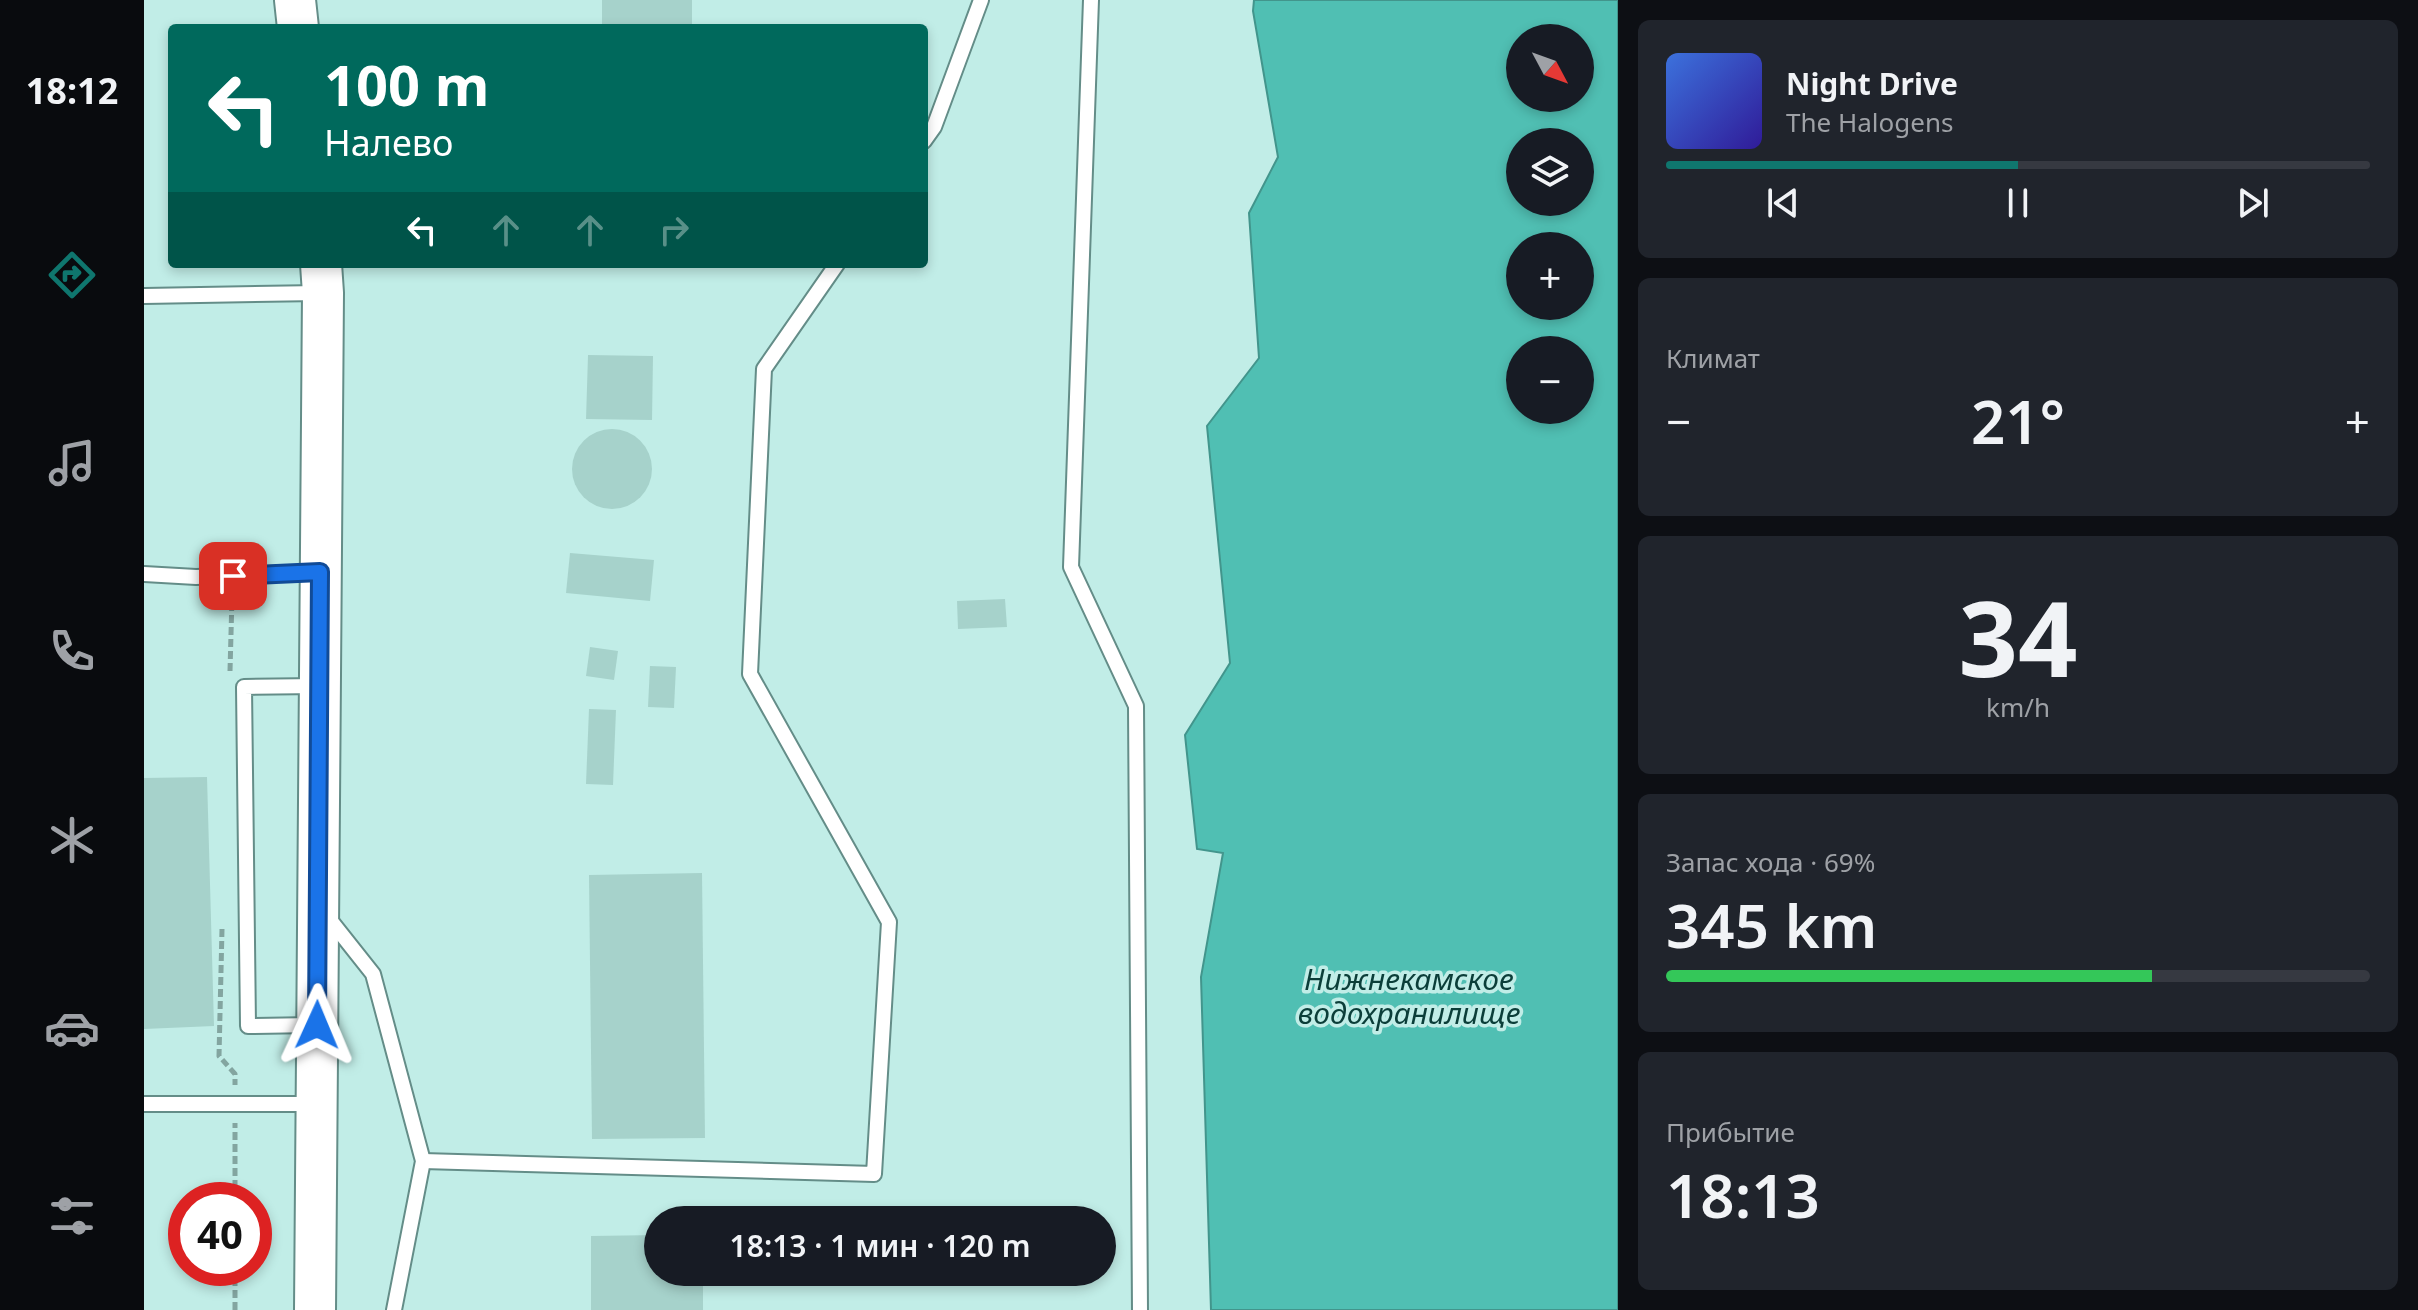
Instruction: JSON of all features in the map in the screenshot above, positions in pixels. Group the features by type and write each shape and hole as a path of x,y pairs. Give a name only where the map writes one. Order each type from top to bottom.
{"street":[{"path":"295,0 298,24"},
{"path":"315,1310 322,278"}],"lane":[{"path":"928,135 934,127 981,0"},
{"path":"1091,0 1071,567 1136,706 1140,1310"},
{"path":"423,1161 874,1174 889,922 750,674 764,369 834,268"},
{"path":"144,296 322,278"},
{"path":"144,574 196,577 320,572"},
{"path":"317,1025 248,1026 244,687 319,686"},
{"path":"318,905 373,974 423,1161 394,1310"},
{"path":"144,1104 317,1104"}],"path":[{"path":"235,1286 235,1310"}],"water":[{"name":"Нижнекамское водохранилище","path":"1254,0 1618,0 1618,1310 1211,1310 1201,977 1223,853 1197,849 1185,735 1230,663 1207,426 1259,358 1249,213 1278,157 1253,11"}],"building":[{"path":"602,0 692,0 692,24 602,24"},
{"path":"588,355 653,356 652,420 586,419"},
{"path":"612,429 627,432 640,441 649,454 652,469 649,484 640,497 627,506 612,509 597,506 584,497 575,484 572,469 575,454 584,441 597,432"},
{"path":"570,553 654,560 650,601 566,593"},
{"path":"1005,599 1007,627 958,629 957,601"},
{"path":"590,647 618,651 614,680 586,676"},
{"path":"650,666 676,667 674,708 648,707"},
{"path":"589,709 616,710 613,785 586,784"},
{"path":"207,777 214,1026 144,1029 144,778"},
{"path":"702,873 705,1138 592,1139 589,875"},
{"path":"644,1235 644,1286 703,1286 703,1310 591,1310 591,1236"}],"route":[{"path":"233,576 320,572 317,1025"}]}
